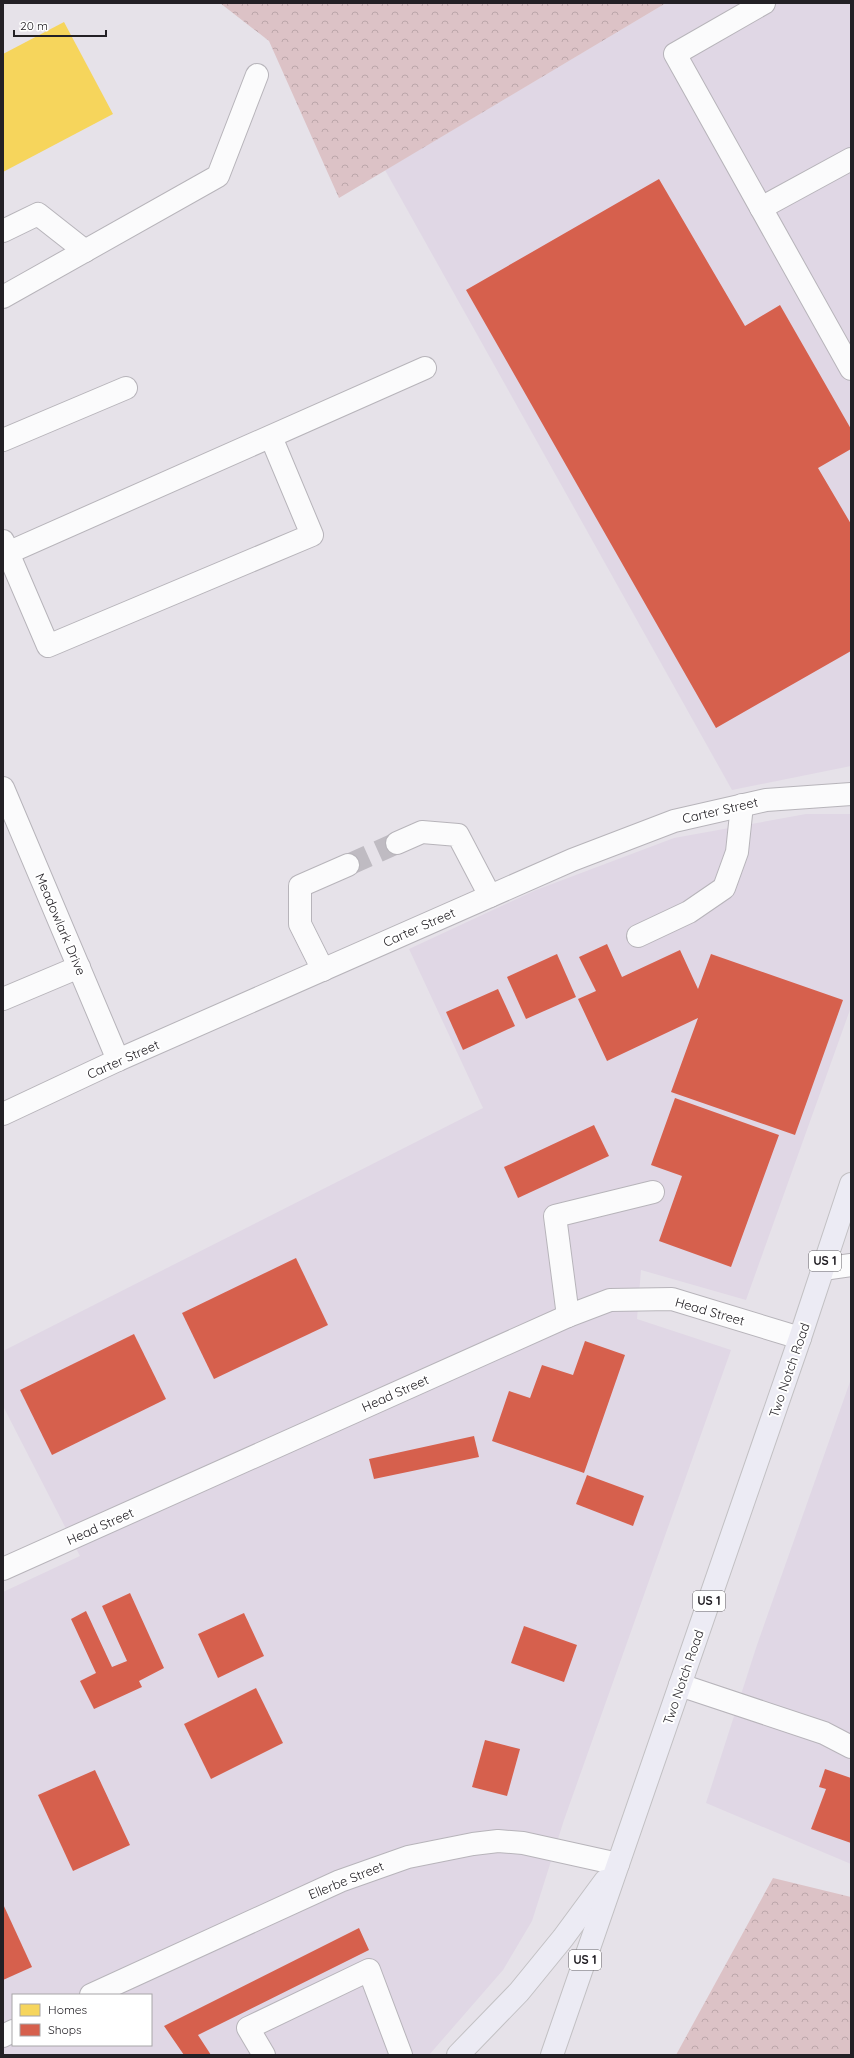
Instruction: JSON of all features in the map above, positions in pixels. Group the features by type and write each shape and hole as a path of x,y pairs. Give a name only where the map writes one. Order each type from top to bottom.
{"main road":[{"name":"Two Notch Road","path":"552,2055 800,1338 851,1184"},
{"path":"458,2055 519,1992 563,1938 618,1864"}],"street":[{"path":"764,3 674,54 851,369"},
{"path":"3,297 218,176 257,75"},
{"path":"761,208 851,159"},
{"path":"3,231 38,214 85,251"},
{"path":"271,436 312,535 48,646 5,549 271,436 425,368"},
{"path":"3,440 126,388"},
{"name":"Meadowlark Drive","path":"3,788 118,1060"},
{"name":"Carter Street","path":"4,1112 118,1060 572,860 674,821 766,800 851,794"},
{"path":"638,936 688,912 724,888 737,852 742,805"},
{"path":"397,843 422,832 458,834 490,896"},
{"path":"323,970 300,924 300,886 348,865"},
{"path":"3,999 79,967"},
{"path":"568,1316 555,1216 653,1192"},
{"path":"823,1269 851,1265"},
{"name":"Head Street","path":"3,1569 568,1316 610,1300 672,1299 800,1338"},
{"path":"680,1685 824,1733 851,1747"},
{"name":"Ellerbe Street","path":"93,1994 340,1880 408,1857 473,1844 498,1841 523,1843 618,1864"},
{"path":"264,2055 248,2028 369,1970 401,2055"},
{"path":"3,2036 12,2032"}],"shaded area":[{"path":"666,3 851,3 851,766 732,790 385,170"},
{"path":"806,814 851,814 851,1007 746,1300 641,1270 637,1319 731,1350 564,1820 532,1921 503,1970 429,2055 3,2055 3,1592 80,1556 3,1406 3,1351 483,1108 409,949 536,890 674,838"},
{"path":"851,1379 851,1864 706,1803 757,1645"}],"green space":[{"path":"220,3 666,3 339,198 269,41"},
{"path":"773,1878 851,1897 851,2055 676,2055"}],"building: Homes":[{"path":"64,22 113,114 3,172 3,54"}],"building: Shops":[{"path":"659,179 745,326 780,305 851,429 851,449 818,468 851,524 851,651 716,728 466,290"},
{"path":"607,944 622,977 680,950 698,989 711,954 843,1000 795,1135 671,1092 698,1018 607,1061 578,999 596,991 579,957"},
{"path":"557,954 576,997 526,1019 507,977"},
{"path":"498,989 515,1026 463,1050 446,1012"},
{"path":"675,1098 779,1135 731,1267 659,1241 682,1176 651,1165"},
{"path":"594,1125 609,1156 518,1198 504,1167"},
{"path":"296,1258 328,1325 214,1379 182,1313"},
{"path":"134,1334 166,1399 52,1455 20,1390"},
{"path":"585,1341 625,1355 584,1473 492,1441 509,1391 530,1398 542,1365 573,1375"},
{"path":"474,1436 479,1457 374,1479 369,1459"},
{"path":"587,1475 644,1496 633,1526 576,1504"},
{"path":"130,1593 164,1668 139,1681 142,1687 94,1709 80,1681 96,1673 71,1619 86,1611 112,1667 127,1661 102,1606"},
{"path":"244,1613 264,1656 218,1678 198,1634"},
{"path":"524,1626 577,1645 564,1682 511,1663"},
{"path":"256,1688 283,1743 211,1779 184,1724"},
{"path":"485,1740 520,1749 507,1796 472,1787"},
{"path":"825,1769 851,1778 851,1843 811,1829 826,1789 819,1787"},
{"path":"95,1770 130,1845 73,1871 38,1795"},
{"path":"3,1904 32,1967 3,1980"},
{"path":"359,1928 369,1950 198,2035 211,2055 184,2055 164,2026"}],"tunnel":[{"path":"348,865 397,843"}]}
